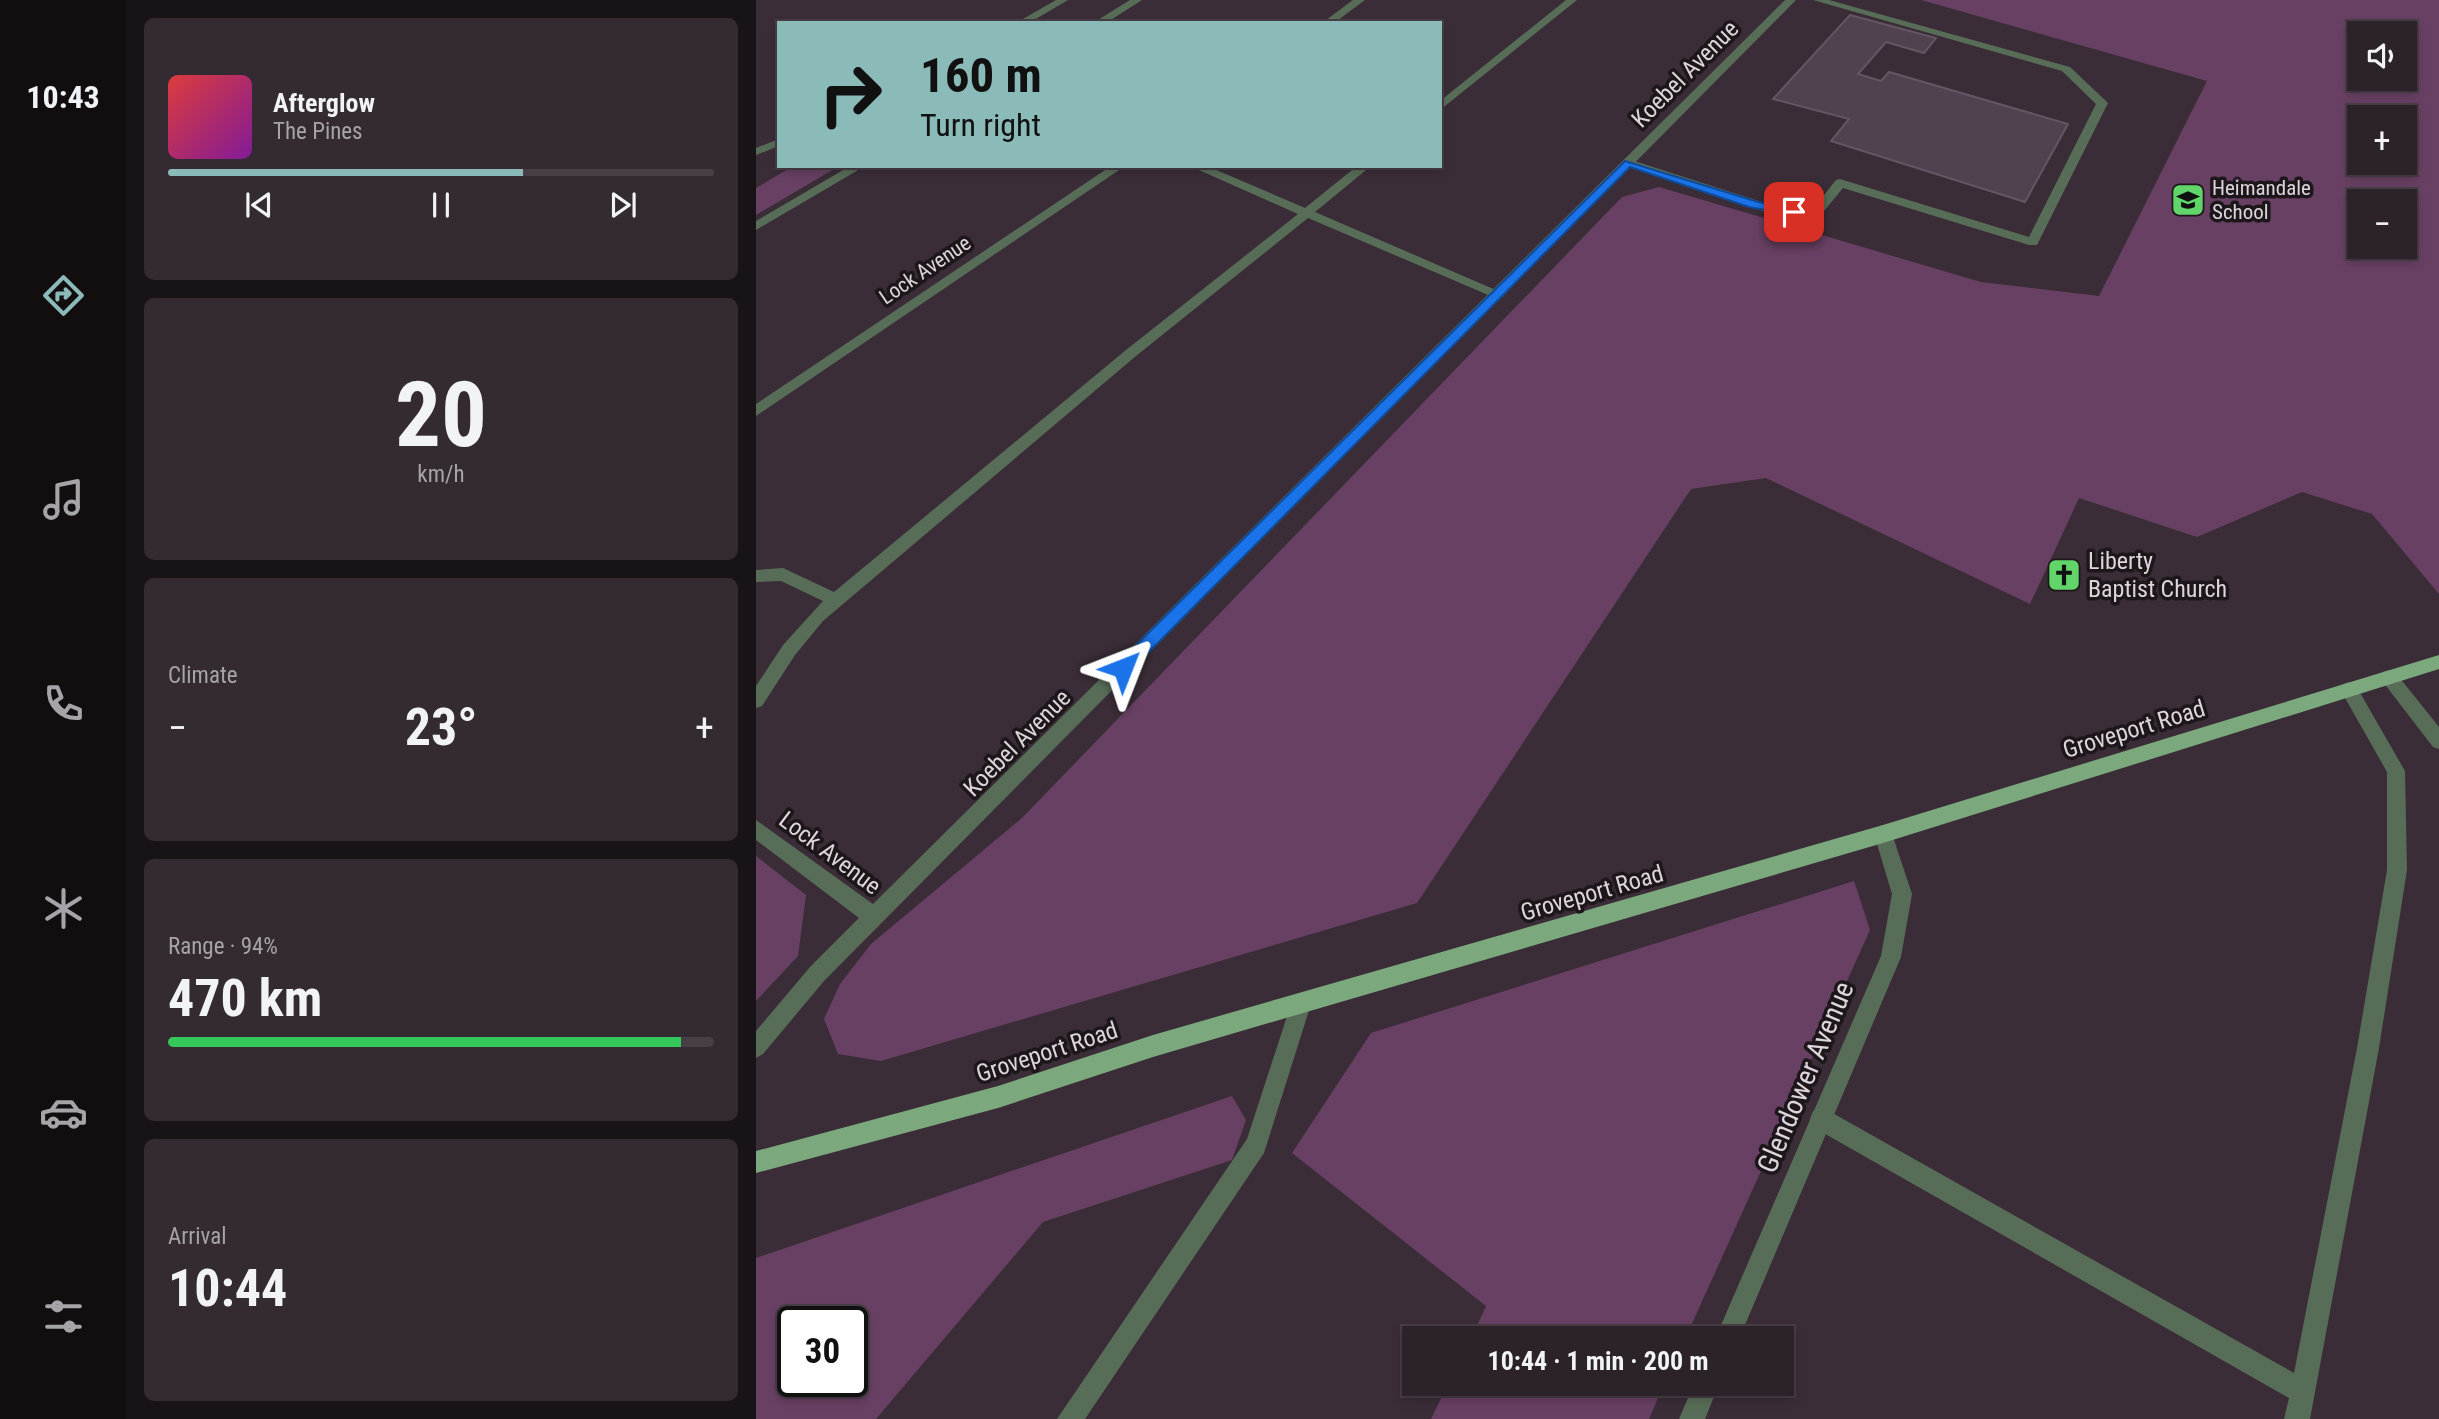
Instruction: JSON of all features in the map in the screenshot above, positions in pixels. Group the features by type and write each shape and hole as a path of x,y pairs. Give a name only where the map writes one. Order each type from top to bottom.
{"main road":[{"name":"Groveport Road","path":"756,1162 998,1097 1153,1046 1883,834 2439,662"}],"street":[{"path":"1025,21 1063,0"},
{"path":"1101,21 1137,0"},
{"path":"1330,21 1360,0"},
{"path":"1442,105 1572,0"},
{"name":"Koebel Avenue","path":"756,1047 817,974 1791,0"},
{"path":"1628,163 1773,210 1816,213 1840,183 2033,242 2102,103 2066,69 1818,0"},
{"path":"756,152 777,143"},
{"path":"756,226 856,168"},
{"name":"Lock Avenue","path":"756,411 1115,168"},
{"path":"1201,168 1497,294"},
{"path":"756,701 789,650 817,616 835,600 1131,353 1364,168"},
{"path":"756,576 783,574 835,600"},
{"path":"2389,677 2439,741"},
{"path":"2297,1419 2361,1087 2398,870 2396,771 2349,689"},
{"name":"Lock Avenue","path":"756,829 874,917"},
{"name":"Glendower Avenue","path":"1733,1326 1891,957 1899,926 1902,894 1883,834"},
{"path":"1072,1418 1256,1145 1301,1004"},
{"path":"1821,1119 2303,1392"},
{"path":"1692,1419 1702,1396"}],"shaded area":[{"path":"1921,0 2439,0 2439,594 2372,514 2302,492 2197,537 2079,498 2030,604 1766,478 1691,489 1417,903 881,1061 838,1054 824,1019 840,984 871,944 1022,818 1622,197 1659,187 1981,282 2099,296 2207,81"},
{"path":"790,168 836,168 756,215 756,188"},
{"path":"756,856 806,895 798,956 756,1001"},
{"path":"1854,881 1870,930 1691,1326 1477,1326 1486,1306 1292,1153 1371,1033"},
{"path":"1232,1096 1246,1120 1232,1160 1043,1222 876,1419 756,1419 756,1258"},
{"path":"1442,1396 1659,1396 1649,1419 1431,1419"}],"building":[{"path":"1850,15 1936,38 1924,53 1886,42 1858,74 1881,81 1889,72 2068,124 2025,202 1831,141 1849,119 1773,99"}],"place":[{"name":"Heimandale School","path":"2188,200"},
{"name":"Liberty Baptist Church","path":"2064,575"}],"route":[{"path":"1123,668 1628,163 1773,210 1794,212"}]}
